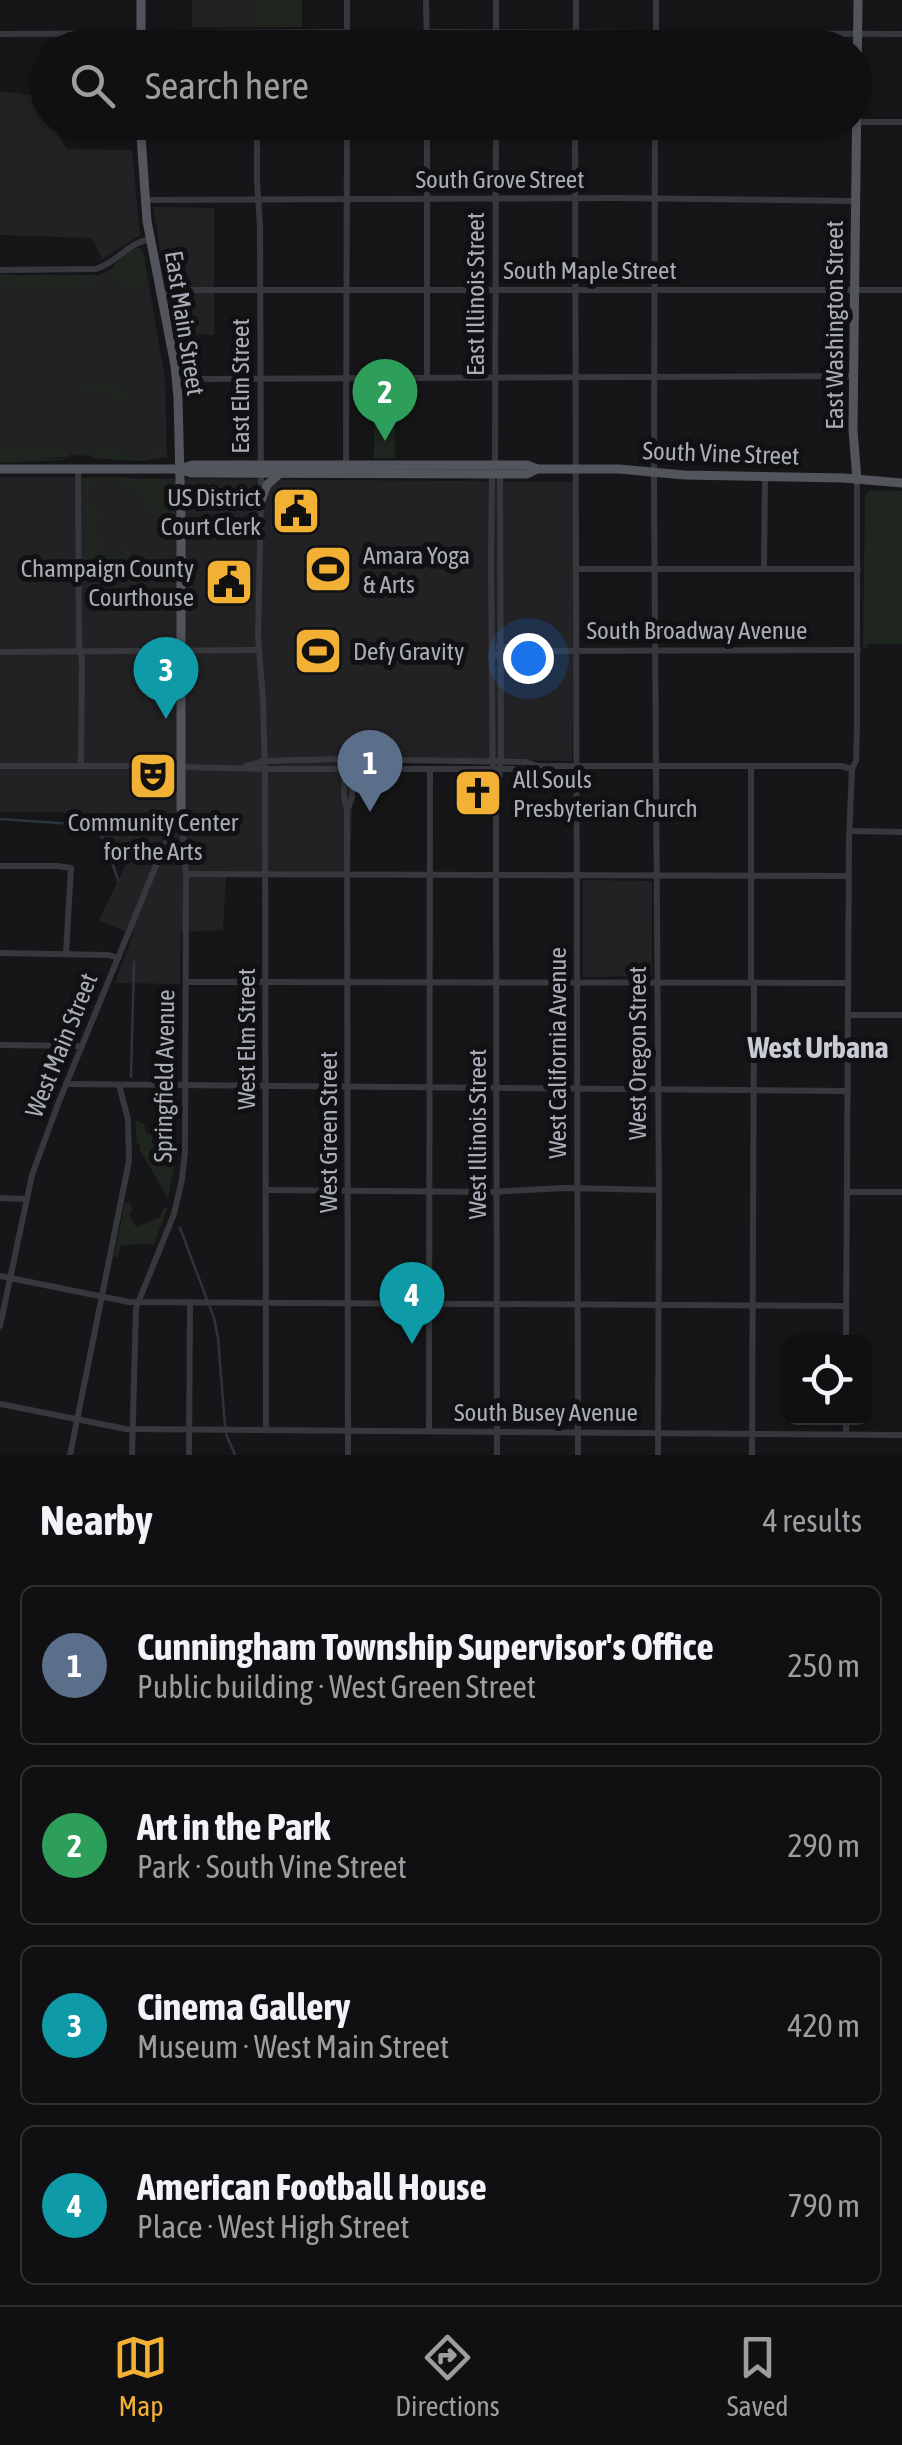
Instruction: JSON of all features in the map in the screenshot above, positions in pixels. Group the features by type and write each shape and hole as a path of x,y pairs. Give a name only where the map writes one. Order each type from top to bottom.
{"main road":[{"path":"141,30 142,0"},
{"name":"East Washington Street","path":"857,30 858,0"},
{"name":"East Main Street","path":"141,140 150,239 176,379 182,650"},
{"name":"East Washington Street","path":"855,140 857,480"},
{"name":"South Vine Street","path":"0,468 180,469 191,473 496,472 527,465 537,469 902,483"},
{"name":"South Vine Street","path":"260,470 278,475 346,470"},
{"path":"262,501 270,481 278,475"},
{"name":"West Main Street","path":"181,809 182,650"}],"street":[{"path":"347,0 347,30"},
{"path":"426,0 426,30"},
{"path":"496,0 496,30"},
{"path":"576,0 576,30"},
{"path":"656,0 656,30"},
{"path":"2,34 30,34"},
{"path":"872,34 902,34"},
{"path":"872,122 902,122"},
{"name":"East Elm Street","path":"257,140 262,501 259,650"},
{"path":"346,470 347,140"},
{"path":"427,140 427,377"},
{"name":"East Illinois Street","path":"496,140 500,651"},
{"name":"West California Avenue","path":"575,140 578,1455"},
{"name":"West Oregon Street","path":"656,140 658,1455"},
{"name":"South Grove Street","path":"146,200 855,201"},
{"path":"0,270 96,269 110,263 129,246 150,239"},
{"name":"South Maple Street","path":"159,293 902,290"},
{"path":"176,379 854,376"},
{"path":"78,468 81,766"},
{"path":"764,568 765,476"},
{"name":"East Washington Street","path":"846,1335 849,876 858,650 857,480"},
{"name":"East Illinois Street","path":"491,651 496,508"},
{"path":"78,569 181,569"},
{"path":"576,569 858,569"},
{"path":"0,652 259,650"},
{"name":"West Elm Street","path":"259,650 265,765 266,1429"},
{"name":"South Broadway Avenue","path":"491,651 530,654 577,650 858,650"},
{"name":"West Illinois Street","path":"491,651 496,765"},
{"name":"West Illinois Street","path":"497,1455 493,804 500,651"},
{"path":"349,764 430,769 496,765"},
{"name":"West Green Street","path":"348,1455 347,874 348,810 352,798 349,764"},
{"path":"0,766 852,768"},
{"path":"751,766 752,1455"},
{"path":"430,769 430,1432"},
{"name":"Springfield Avenue","path":"132,1455 135,1318 180,1193 185,1152 186,874 181,809"},
{"name":"West Main Street","path":"0,1326 32,1175 181,809"},
{"path":"850,831 902,832"},
{"path":"167,845 184,842"},
{"path":"0,866 71,868 66,954"},
{"path":"186,874 849,876"},
{"path":"0,954 118,958"},
{"path":"186,982 848,983"},
{"path":"848,1015 902,1015"},
{"path":"0,1045 82,1046"},
{"path":"66,1084 848,1091"},
{"path":"70,1455 129,1162 128,1119 118,1086"},
{"path":"266,1190 658,1190"},
{"path":"848,1192 902,1192"},
{"path":"0,1198 27,1199"},
{"path":"0,1276 138,1303 847,1306"},
{"path":"188,1455 190,1302"},
{"name":"South Busey Avenue","path":"0,1404 133,1429 902,1435"},
{"path":"846,1425 846,1434"}],"shaded area":[{"path":"192,0 301,0 302,27 192,27"},
{"path":"256,0 302,0 302,27 256,27"},
{"path":"0,91 30,95 30,140 61,140 67,149 132,150 140,235 102,259 92,238 0,235"},
{"path":"153,207 214,208 214,335 175,334"},
{"path":"138,248 144,265 143,250 148,283 145,273 146,285 141,288 116,285 110,277 113,267"},
{"path":"143,251 165,379 167,458 64,455 0,459 0,274 91,280"},
{"path":"0,274 95,275 98,282 66,287 0,285"},
{"path":"89,383 125,386 124,431 123,402 113,402 108,394 84,394 83,387"},
{"path":"374,423 395,423 395,458 374,458"},
{"path":"18,444 22,448 69,450 68,457 0,463 0,448 17,448"},
{"path":"83,446 87,450 122,450 124,446 124,456 147,458 155,452 165,455 138,461 92,458 92,453 84,455"},
{"path":"0,477 577,482 572,761 398,758 354,764 347,874 226,873 223,930 181,932 180,984 115,983 133,935 99,920 130,856 110,849 92,821 58,812 0,812"},
{"path":"134,478 140,483 149,478 166,479 168,522 159,522 159,509 145,509 147,500 118,479 104,479 102,484 96,480 85,496 85,479"},
{"path":"870,490 902,491 902,644 868,644 863,648 865,495"},
{"path":"85,503 96,507 101,503 100,519 96,519 100,552 121,556 125,543 130,543 130,557 136,561 85,560"},
{"path":"583,880 652,881 652,976 583,977"},
{"path":"178,1095 177,1150 168,1198 140,1150 140,1143 137,1144 135,1120 152,1135 152,1144 170,1144 174,1128 170,1099"},
{"path":"125,1202 130,1203 133,1210 129,1215 136,1227 159,1218 167,1209 154,1244 121,1245 118,1257 114,1257"}],"waterway":[{"path":"0,819 88,825 104,839 118,880"},
{"path":"131,1077 134,962"},
{"path":"180,1228 214,1318 225,1426"},
{"path":"226,1434 235,1455"}],"place":[{"name":"Art in the Park","path":"385,441"},
{"name":"US District Court Clerk","path":"296,511"},
{"name":"Amara Yoga & Arts","path":"328,569"},
{"name":"Champaign County Courthouse","path":"229,582"},
{"name":"Defy Gravity","path":"318,651"},
{"name":"Cinema Gallery","path":"166,719"},
{"name":"Community Center for the Arts","path":"153,776"},
{"name":"All Souls Presbyterian Church","path":"478,793"},
{"name":"Cunningham Township Supervisor's Office","path":"370,812"},
{"name":"American Football House","path":"412,1344"}],"district":[{"name":"West Urbana","path":"818,1048"}]}
